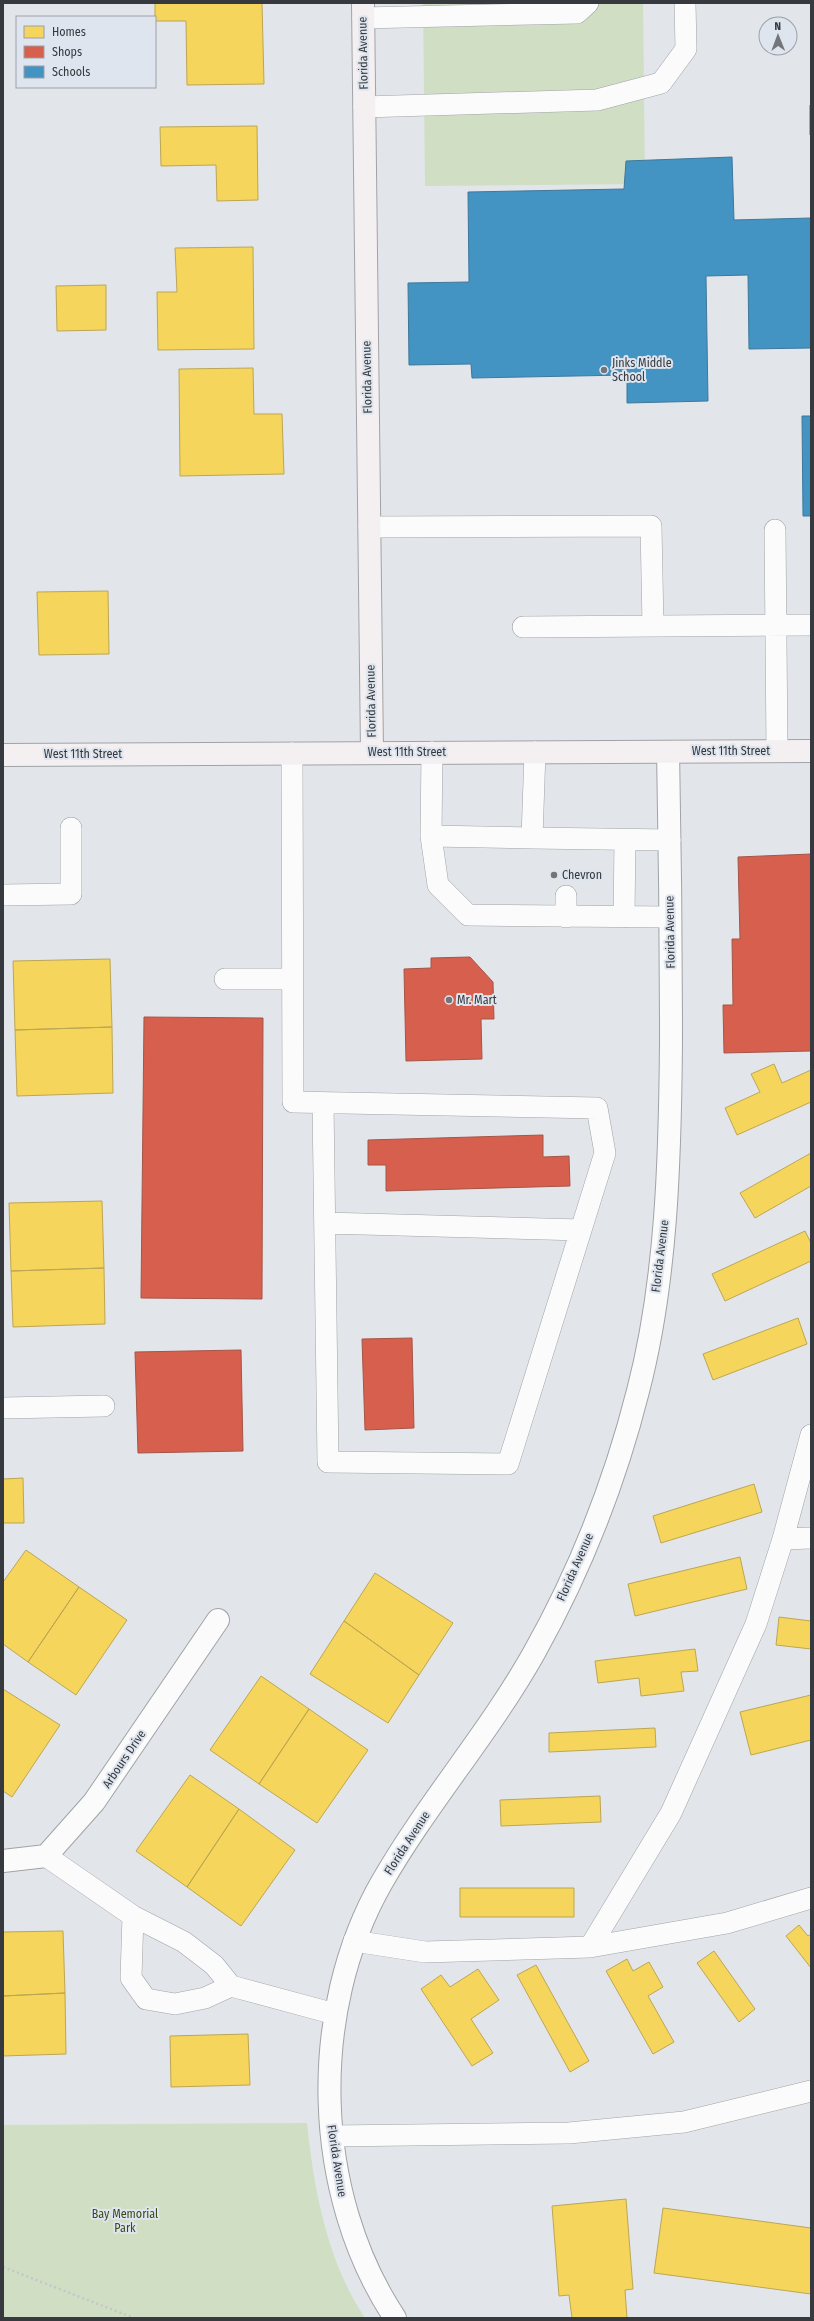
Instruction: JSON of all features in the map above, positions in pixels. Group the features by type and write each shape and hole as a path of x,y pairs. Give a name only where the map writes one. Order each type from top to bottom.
{"main road":[{"name":"Florida Avenue","path":"363,10 372,752"},
{"name":"West 11th Street","path":"3,755 811,751"}],"street":[{"name":"Florida Avenue","path":"395,2318 360,2252 341,2192 332,2136 330,2059 335,2014 342,1979 354,1941 369,1906 395,1860 484,1733 534,1654 584,1549 607,1491 639,1390 650,1335 667,1195 670,1126 670,840 668,752"},
{"name":"Arbours Drive","path":"46,1856 94,1802 218,1620"},
{"path":"3,1861 46,1856"}],"lane":[{"path":"363,10 489,9 577,13 588,3"},
{"path":"364,107 597,100 661,83 686,49 685,3"},
{"path":"369,527 652,526 653,626"},
{"path":"775,530 777,751"},
{"path":"523,627 811,625"},
{"path":"432,752 431,836 438,885 468,915 566,906 624,917 669,917"},
{"path":"532,838 535,752"},
{"path":"292,753 293,1102 597,1108 605,1153 508,1464 328,1462 323,1103"},
{"path":"3,895 71,894 71,828"},
{"path":"431,836 532,838 567,844 625,840 670,840"},
{"path":"624,917 625,840"},
{"path":"225,979 292,979"},
{"path":"325,1223 581,1230"},
{"path":"3,1408 104,1406"},
{"path":"590,1947 671,1813 756,1624 783,1538 811,1435"},
{"path":"783,1538 811,1538"},
{"path":"46,1856 133,1916 184,1942 214,1965 231,1986 335,2014"},
{"path":"354,1941 424,1952 590,1947 728,1923 811,1898"},
{"path":"133,1916 131,1978 146,1999 175,2004 205,1998 231,1986"},
{"path":"332,2136 569,2133 684,2122 811,2091"}],"path":[{"path":"3,2267 134,2318"}],"green space":[{"path":"423,3 643,3 645,184 425,186"},
{"name":"Bay Memorial Park","path":"307,2123 318,2199 324,2224 341,2273 365,2318 3,2318 3,2125"}],"building: Homes":[{"path":"155,3 262,3 264,84 187,85 186,21 156,21"},
{"path":"257,126 258,200 217,201 216,165 161,166 160,127"},
{"path":"253,247 254,349 158,350 157,292 177,292 175,248"},
{"path":"106,285 106,330 57,331 56,286"},
{"path":"253,368 254,414 282,414 284,474 180,476 179,369"},
{"path":"108,591 109,654 39,655 37,592"},
{"path":"110,959 112,1027 15,1030 13,961"},
{"path":"112,1027 113,1093 17,1096 15,1030"},
{"path":"774,1064 782,1083 811,1070 811,1102 737,1135 725,1108 760,1092 751,1074"},
{"path":"811,1153 811,1186 755,1218 740,1193"},
{"path":"102,1201 104,1268 11,1271 9,1203"},
{"path":"805,1231 811,1243 811,1261 725,1301 712,1274"},
{"path":"104,1268 105,1324 13,1327 11,1271"},
{"path":"798,1318 807,1344 713,1380 703,1354"},
{"path":"23,1478 24,1523 3,1523 3,1479"},
{"path":"754,1484 762,1512 661,1543 653,1516"},
{"path":"26,1550 79,1587 28,1662 3,1644 3,1582"},
{"path":"740,1557 747,1589 635,1616 628,1584"},
{"path":"375,1573 453,1623 419,1675 344,1621"},
{"path":"79,1587 127,1620 76,1695 28,1662"},
{"path":"779,1617 811,1621 811,1649 776,1645"},
{"path":"344,1621 419,1675 388,1723 310,1674"},
{"path":"695,1649 698,1671 681,1672 684,1691 641,1696 639,1678 598,1683 595,1661"},
{"path":"261,1676 309,1709 259,1784 210,1750"},
{"path":"3,1689 60,1725 12,1797 3,1791"},
{"path":"811,1695 811,1740 751,1755 740,1712"},
{"path":"309,1709 368,1750 317,1823 259,1784"},
{"path":"655,1728 656,1747 549,1752 549,1733"},
{"path":"190,1775 239,1809 187,1887 136,1851"},
{"path":"600,1796 601,1822 501,1826 500,1800"},
{"path":"239,1809 295,1850 241,1926 187,1887"},
{"path":"460,1888 574,1888 574,1917 460,1917"},
{"path":"799,1925 808,1936 811,1934 811,1968 786,1936"},
{"path":"63,1931 65,1993 3,1996 3,1932"},
{"path":"714,1951 755,2009 739,2022 697,1963"},
{"path":"627,1959 633,1971 649,1962 663,1987 648,1996 674,2042 653,2054 606,1971"},
{"path":"536,1965 589,2061 570,2072 517,1975"},
{"path":"478,1969 499,2000 471,2019 493,2053 472,2066 421,1989 441,1975 450,1987"},
{"path":"65,1993 66,2054 3,2056 3,1996"},
{"path":"248,2034 250,2085 171,2087 170,2036"},
{"path":"626,2199 633,2289 625,2290 627,2318 572,2318 569,2295 559,2296 552,2206"},
{"path":"663,2208 811,2228 811,2294 654,2273"}],"building: Shops":[{"path":"811,854 811,1051 724,1053 723,1005 733,1005 732,939 740,939 738,857"},
{"name":"Mr. Mart","path":"470,957 493,982 494,1019 481,1019 482,1059 406,1061 404,969 431,968 431,958"},
{"path":"144,1017 263,1018 262,1299 141,1298"},
{"path":"543,1135 543,1157 569,1156 570,1186 386,1191 386,1165 368,1165 368,1140"},
{"path":"412,1338 414,1428 365,1430 362,1339"},
{"path":"241,1350 243,1451 138,1453 135,1352"}],"building: Schools":[{"path":"811,105 811,135 810,135"},
{"path":"732,157 734,220 811,218 811,348 749,349 748,275 706,276 708,401 627,403 627,375 472,378 471,364 409,365 408,283 469,282 468,192 624,189 626,161"},
{"path":"802,416 811,416 811,516 803,516"}],"place":[{"name":"Jinks Middle School","path":"604,370"},
{"name":"Chevron","path":"554,875"},
{"name":"Mr. Mart","path":"449,1000"}]}
